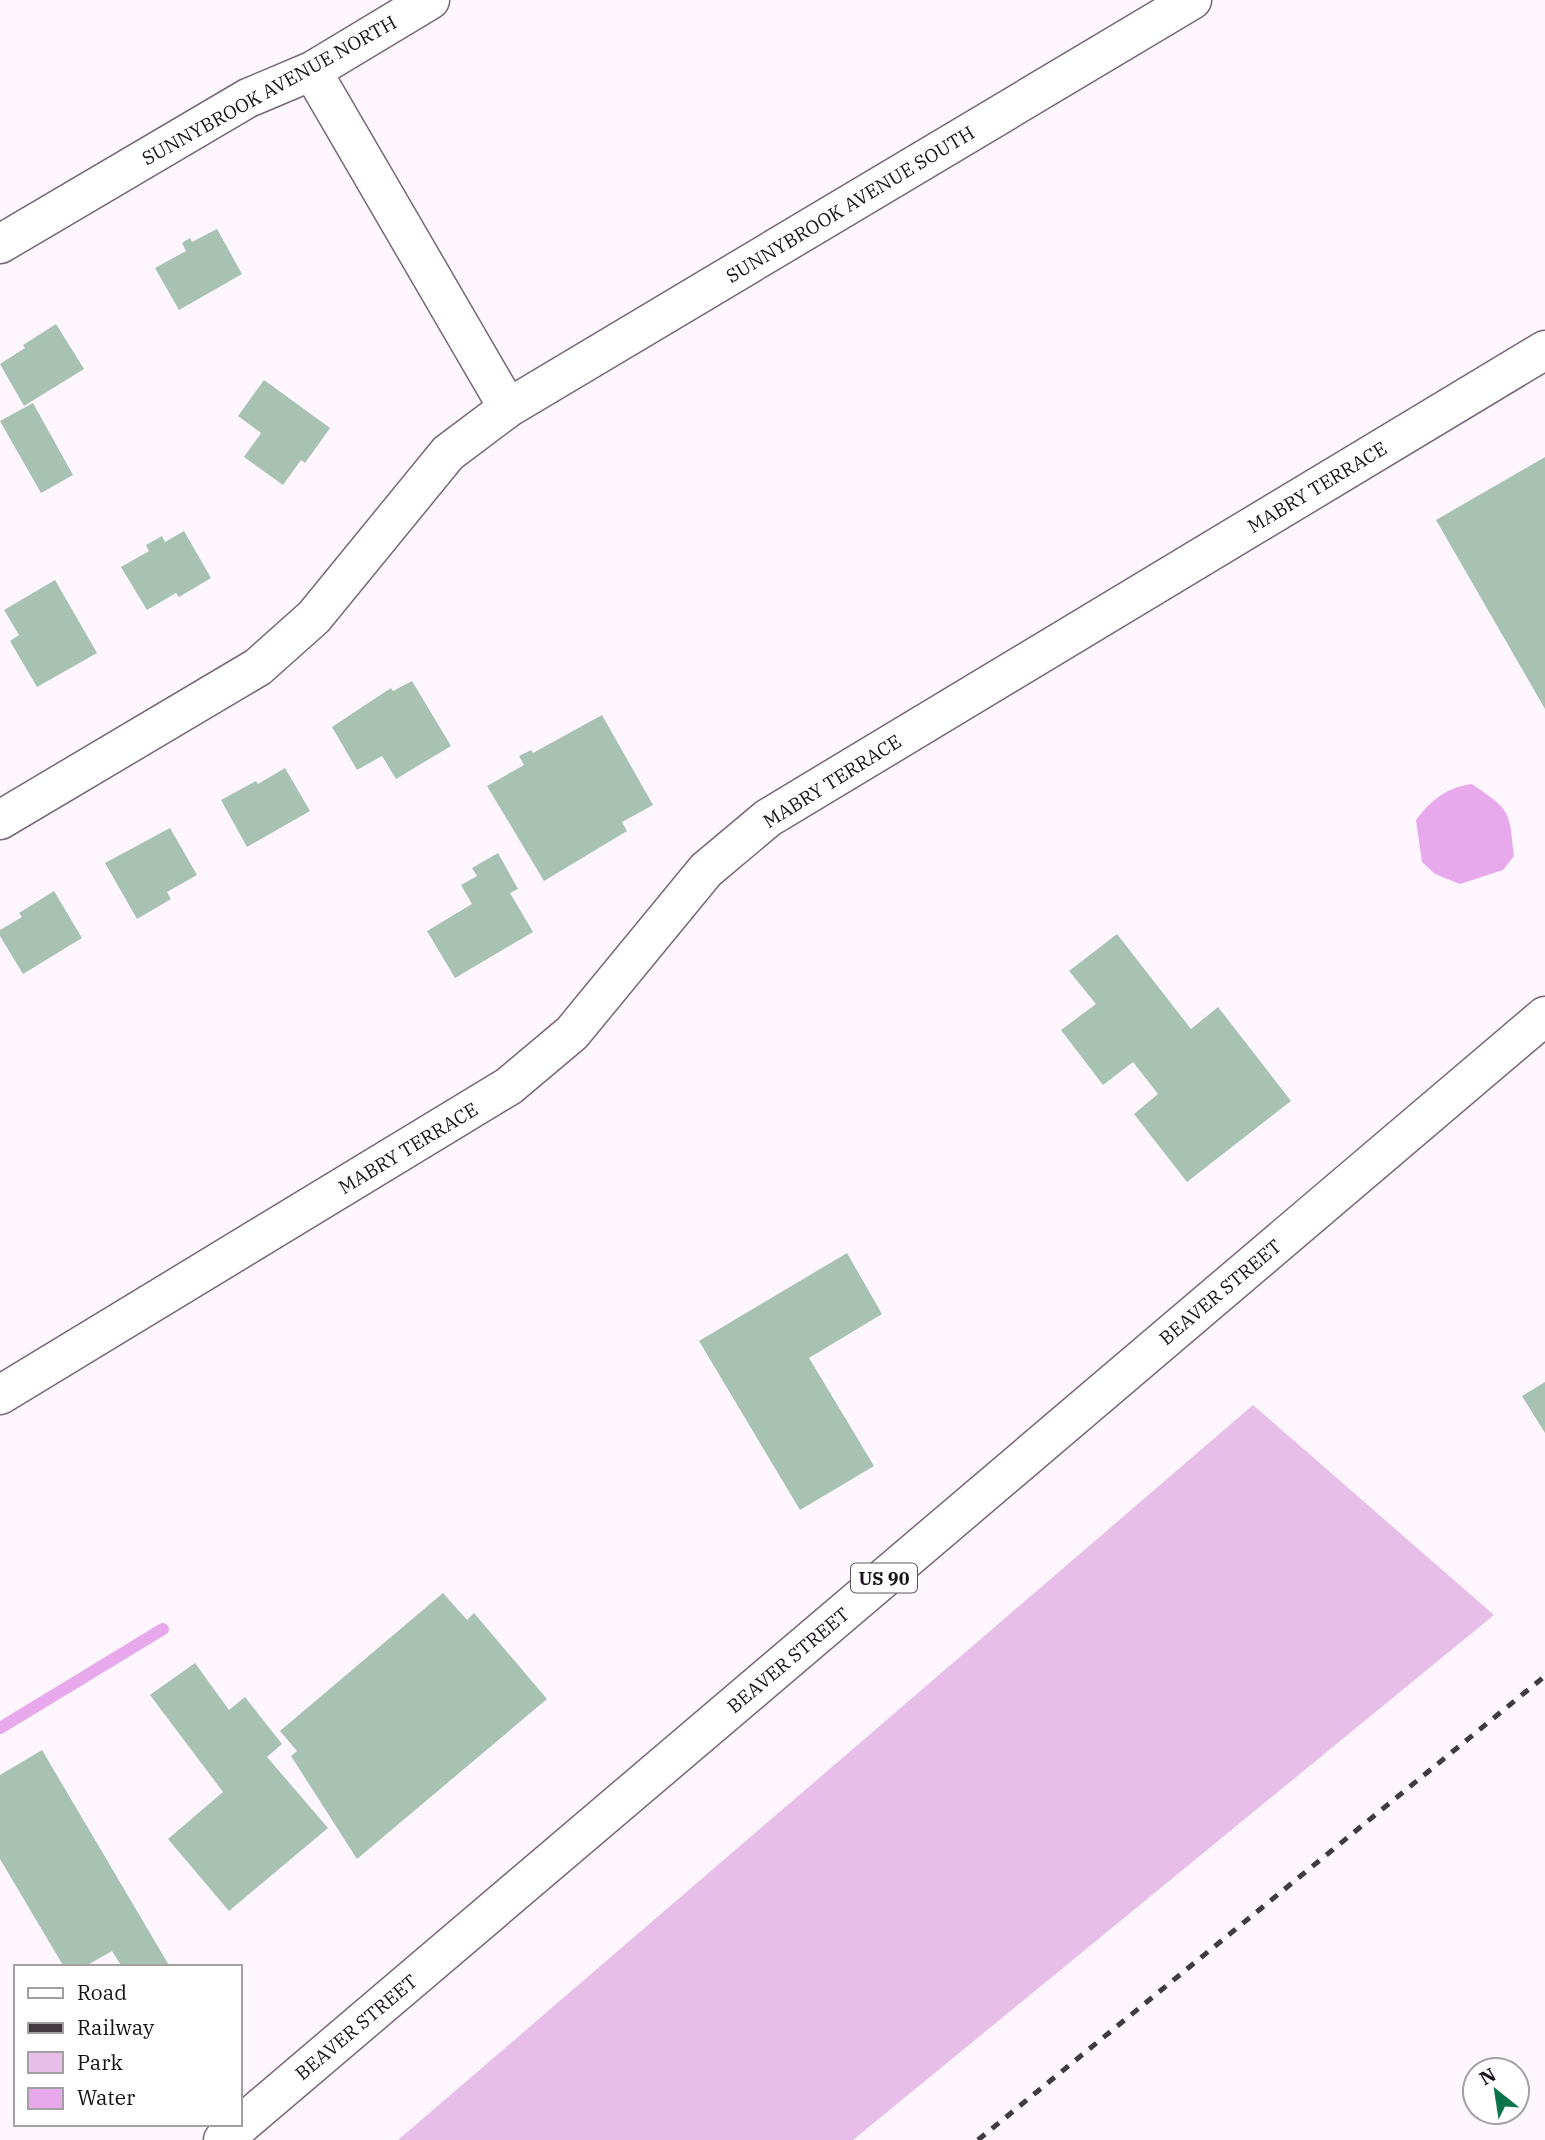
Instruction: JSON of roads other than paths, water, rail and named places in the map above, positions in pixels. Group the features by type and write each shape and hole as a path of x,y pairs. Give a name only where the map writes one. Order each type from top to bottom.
{"street":[{"name":"SUNNYBROOK AVENUE NORTH","path":"0,244 248,98 312,71 430,0"},
{"name":"SUNNYBROOK AVENUE SOUTH","path":"0,820 258,667 314,617 448,453 508,408 1192,0"},
{"path":"312,71 508,408"},
{"name":"MABRY TERRACE","path":"0,1395 509,1086 572,1033 706,870 768,818 1545,350"},
{"name":"BEAVER STREET","path":"242,2124 1545,1016"},
{"name":"BEAVER STREET","path":"223,2140 239,2126"}],"water":[{"path":"1472,784 1506,812 1514,856 1503,870 1460,884 1435,874 1422,862 1416,820 1440,796 1455,788"}],"waterway":[{"path":"0,1728 163,1629"}],"railway":[{"path":"978,2140 1545,1676"}]}
